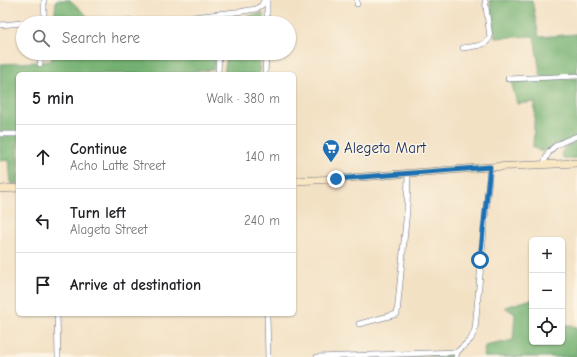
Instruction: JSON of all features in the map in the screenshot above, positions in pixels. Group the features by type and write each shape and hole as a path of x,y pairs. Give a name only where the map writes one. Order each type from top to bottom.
{"main road":[{"path":"296,181 490,167 577,163"},
{"path":"0,189 16,188"}],"street":[{"path":"44,0 44,16"},
{"path":"200,16 256,9 266,0"},
{"path":"266,0 266,16"},
{"path":"463,48 483,45 488,42 490,37 486,0"},
{"path":"0,25 16,24"},
{"path":"40,60 40,64"},
{"path":"218,72 219,60"},
{"path":"265,72 266,60"},
{"path":"508,79 577,76"},
{"path":"0,134 16,134"},
{"path":"544,164 548,153 552,148 577,136"},
{"path":"317,357 456,354 471,339 474,329 490,167"},
{"path":"359,324 397,314 407,210 408,174"},
{"path":"57,316 58,357"},
{"path":"267,316 268,357"}],"green space":[{"path":"56,0 70,0 87,16 55,16"},
{"path":"490,0 532,0 539,37 577,34 577,75 542,77 534,36 495,38"},
{"path":"263,13 263,16 247,16"},
{"path":"215,60 213,70 188,72 16,72 16,184 11,184 9,160 0,161 0,64 51,61"},
{"path":"226,60 260,60 259,72 224,72"},
{"path":"577,78 577,136 541,152 533,147 535,102 517,104 511,81"},
{"path":"577,141 577,158 564,159 561,154 564,148"},
{"path":"529,300 529,345 565,345 565,325 577,327 577,357 483,357 485,346 513,340 515,314 505,307"},
{"path":"452,355 452,357 388,357"}],"place":[{"name":"Alegeta Mart","path":"331,163"}],"route":[{"path":"336,179 490,167 480,260"}]}
